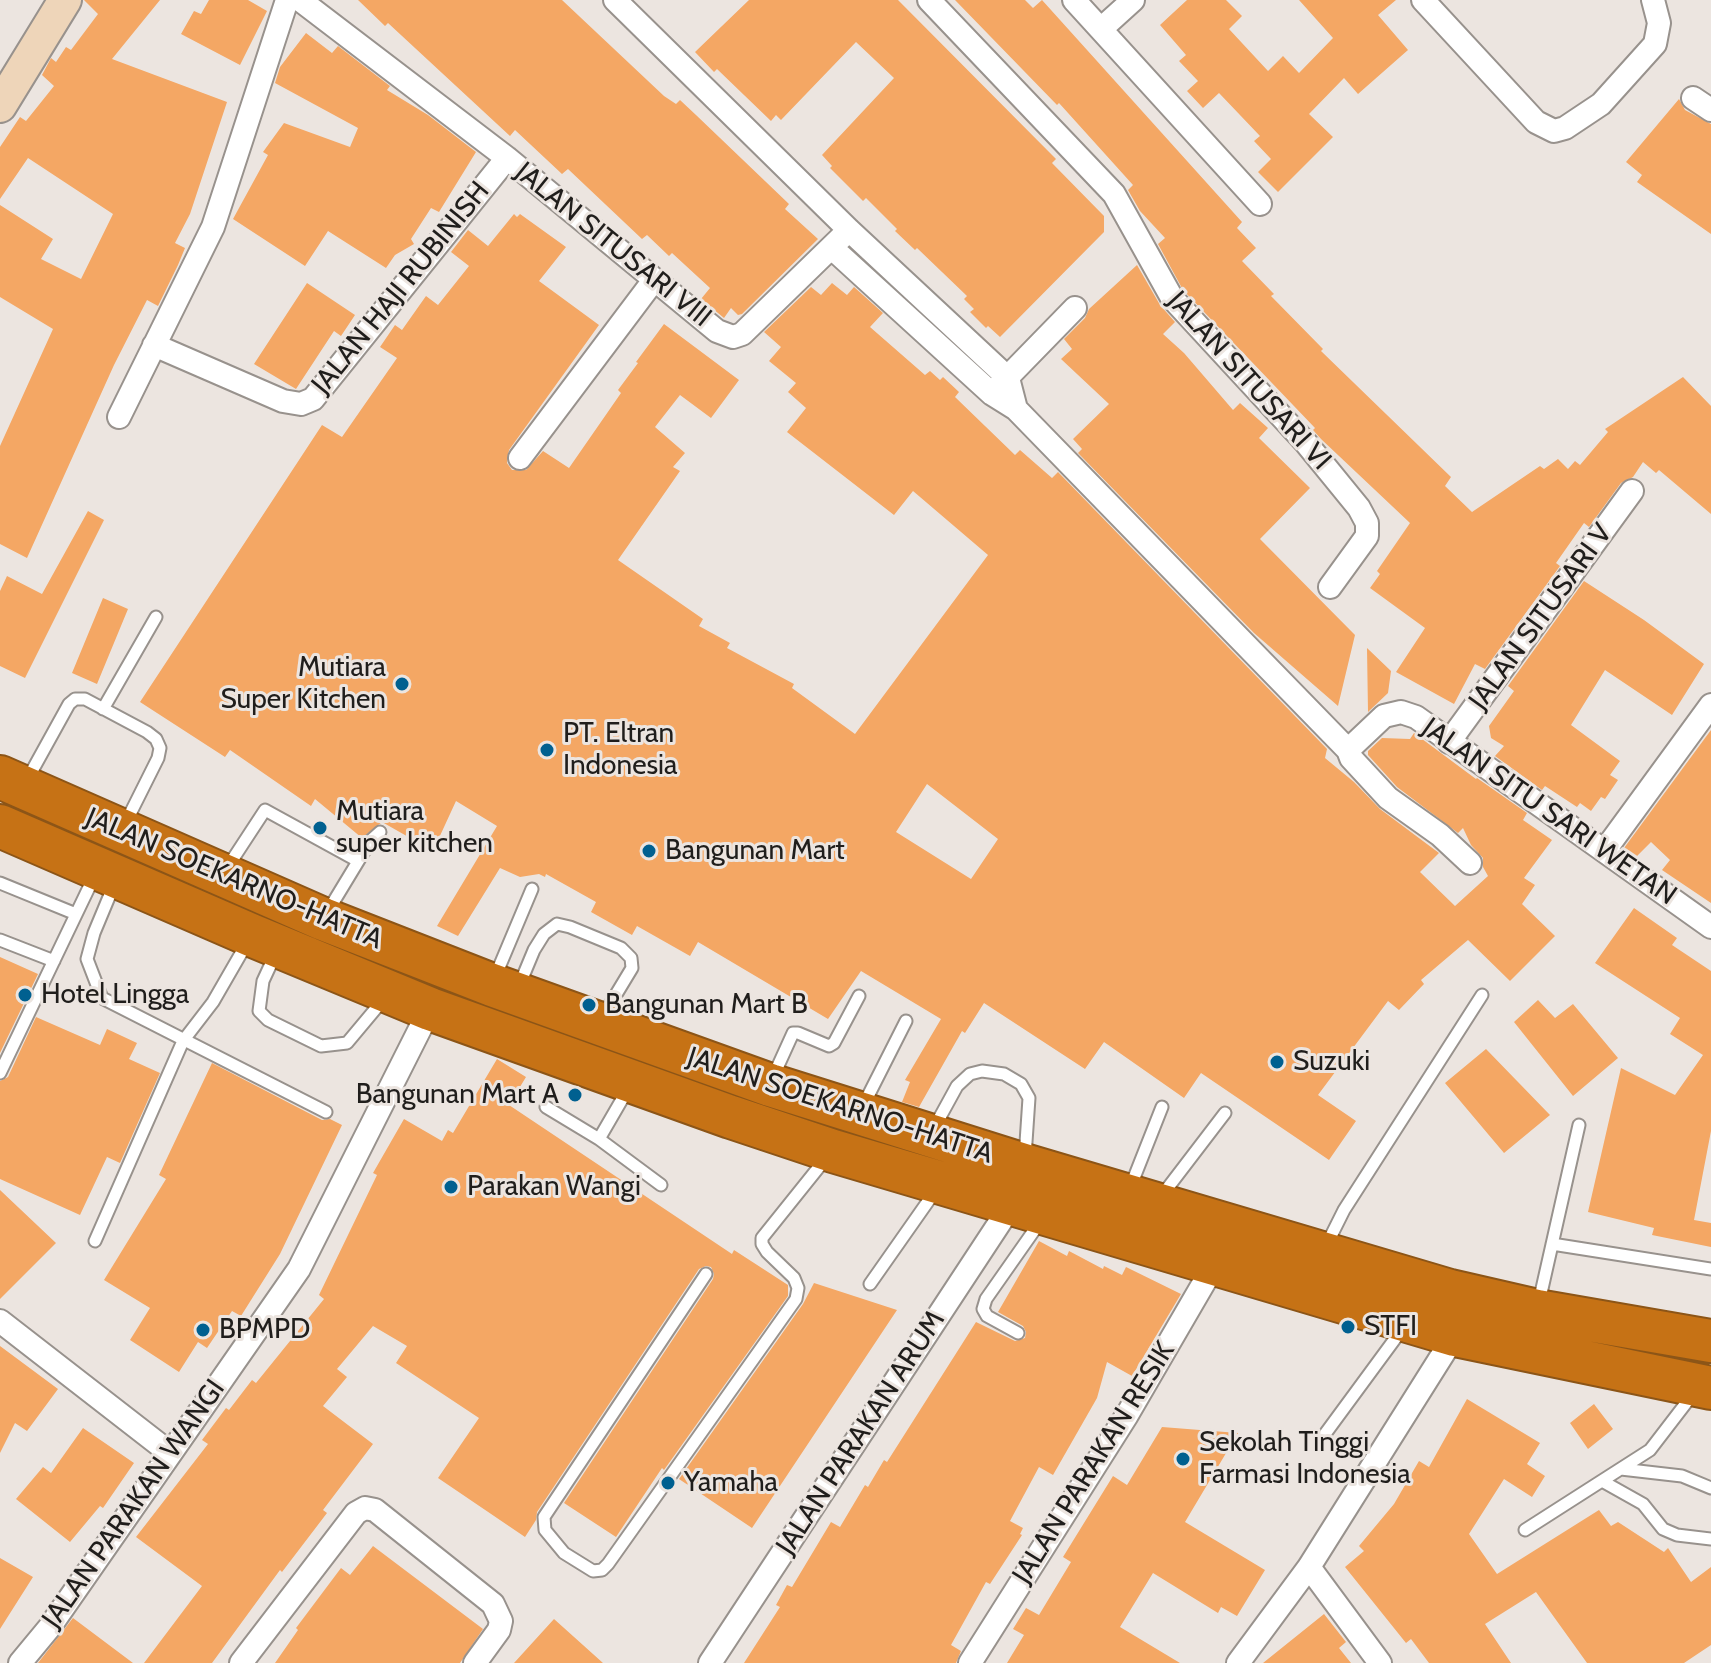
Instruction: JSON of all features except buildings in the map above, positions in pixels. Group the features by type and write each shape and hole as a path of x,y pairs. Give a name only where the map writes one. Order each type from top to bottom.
{"highway":[{"name":"JALAN SOEKARNO-HATTA","path":"12,782 323,919 598,1024 770,1085 930,1136 1027,1194 1216,1262 1455,1335 1705,1387"},
{"name":"JALAN SOEKARNO-HATTA","path":"0,826 430,1009 833,1151 940,1184 1027,1194 1141,1200 1450,1291 1537,1311 1711,1341"}],"street":[{"path":"0,106 65,0"},
{"path":"119,417 213,227 287,0"},
{"name":"JALAN SITUSARI VIII","path":"300,0 507,158 717,331 733,337 742,334 849,230"},
{"path":"615,0 849,230 1000,386 1016,409 1348,750 1351,758 1388,798 1440,835 1470,863"},
{"name":"JALAN SITUSARI VI","path":"929,0 1114,194 1172,298 1306,443 1359,508 1367,523 1367,536 1330,587"},
{"path":"1074,0 1260,204"},
{"path":"1101,29 1133,0"},
{"path":"1423,0 1536,122 1554,131 1565,128 1601,104 1655,44 1659,23 1653,0"},
{"name":"JALAN HAJI RUBINISH","path":"154,345 283,401 301,404 313,399 507,158"},
{"path":"832,248 1000,386"},
{"path":"520,458 654,280"},
{"path":"1000,386 1075,308"},
{"name":"JALAN SITUSARI V","path":"1449,742 1632,491"},
{"path":"1605,850 1711,705"},
{"name":"JALAN SITU SARI WETAN","path":"1348,750 1384,716 1401,712 1416,717 1711,927"},
{"name":"JALAN PARAKAN WANGI","path":"20,1663 49,1628 299,1269 430,1009"},
{"name":"JALAN PARAKAN ARUM","path":"710,1663 1027,1194"},
{"name":"JALAN PARAKAN RESIK","path":"970,1663 1127,1415 1216,1262"},
{"path":"0,1321 170,1453"},
{"path":"1238,1663 1309,1567 1455,1335"},
{"path":"241,1663 356,1513 365,1508 375,1510 493,1604 501,1621 499,1630 475,1663"},
{"path":"1309,1567 1380,1663"}],"lane":[{"path":"103,709 156,617"},
{"path":"12,782 69,704 75,699 85,699 147,732 156,739 160,748 121,832"},
{"path":"222,876 265,810 358,861"},
{"path":"323,919 371,840 380,832"},
{"path":"0,1073 76,914 108,873"},
{"path":"108,873 87,959 102,998 326,1112"},
{"path":"0,883 76,914"},
{"path":"504,989 532,889"},
{"path":"504,989 544,934 557,924 570,927 621,948 631,958 632,968 598,1024"},
{"path":"0,940 54,961"},
{"path":"265,940 259,1011 268,1020 321,1046 347,1043 390,992"},
{"path":"95,1241 183,1041 265,940"},
{"path":"1322,1254 1344,1210 1482,995"},
{"path":"770,1085 790,1036 798,1033 829,1046 834,1043 859,996"},
{"path":"859,1113 906,1021"},
{"path":"930,1136 957,1086 970,1074 982,1071 1004,1074 1021,1084 1029,1098 1027,1194 983,1309 987,1316 1018,1333"},
{"path":"599,1139 632,1081"},
{"path":"546,1107 599,1139 661,1185"},
{"path":"1141,1200 1162,1107"},
{"path":"1141,1200 1225,1113"},
{"path":"1537,1311 1579,1125"},
{"path":"706,1274 544,1517 545,1530 564,1553 593,1571 602,1570 608,1564 796,1299 798,1288 794,1278 767,1252 762,1238 833,1151"},
{"path":"870,1284 940,1184"},
{"path":"1552,1244 1711,1269"},
{"path":"1325,1434 1408,1321"},
{"path":"1525,1530 1650,1450 1705,1387"},
{"path":"1620,1469 1682,1476 1711,1488"},
{"path":"1602,1481 1643,1504 1663,1529 1677,1535 1711,1539"}],"place":[{"name":"Mutiara Super Kitchen","path":"402,684"},
{"name":"PT. Eltran Indonesia","path":"547,750"},
{"name":"Mutiara super kitchen","path":"320,828"},
{"name":"Bangunan Mart","path":"649,851"},
{"name":"Hotel Lingga","path":"25,995"},
{"name":"Bangunan Mart B","path":"589,1005"},
{"name":"Suzuki","path":"1277,1062"},
{"name":"Bangunan Mart A","path":"575,1095"},
{"name":"Parakan Wangi","path":"451,1187"},
{"name":"STFI","path":"1348,1327"},
{"name":"BPMPD","path":"203,1330"},
{"name":"Sekolah Tinggi Farmasi Indonesia","path":"1183,1459"},
{"name":"Yamaha","path":"668,1483"}]}
